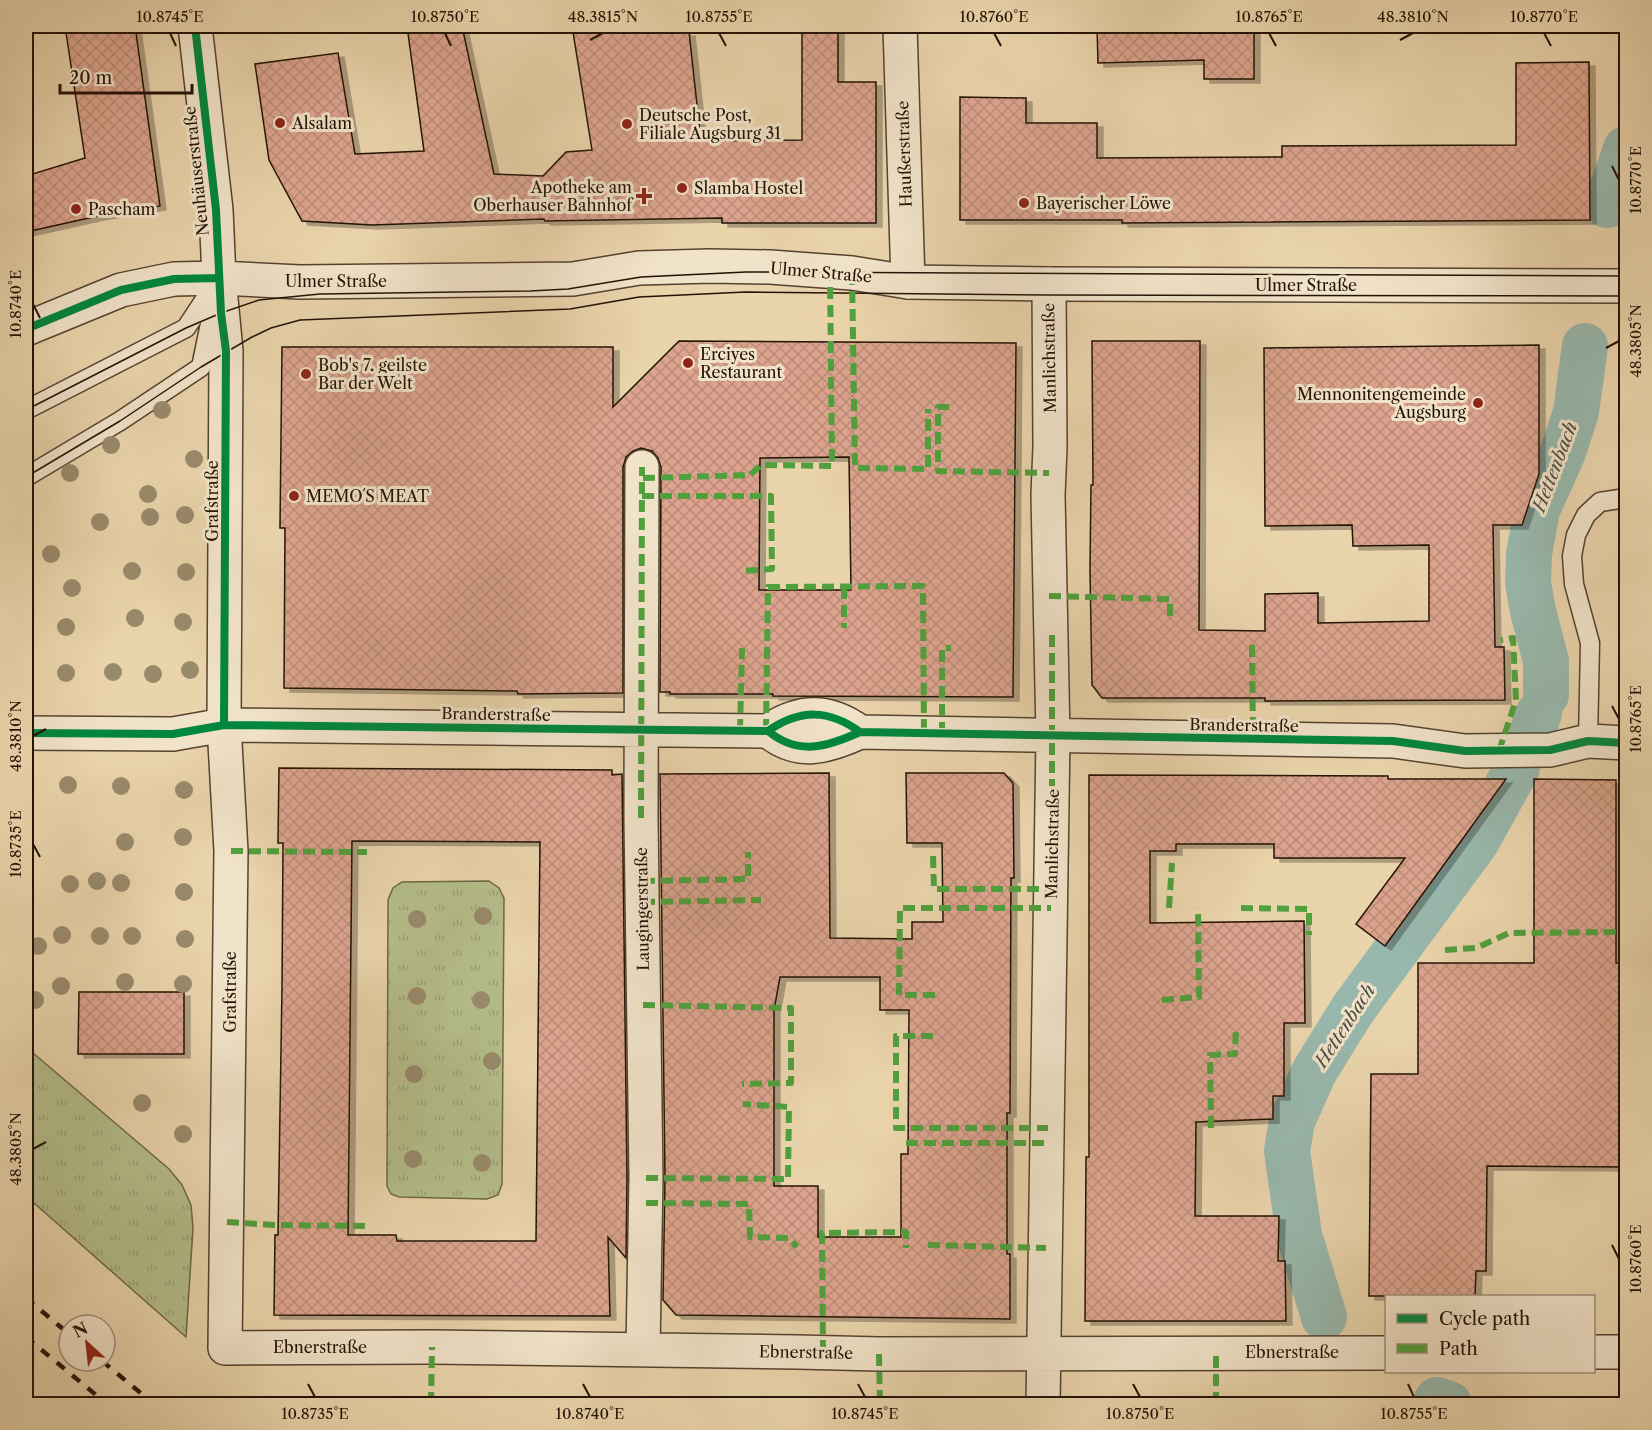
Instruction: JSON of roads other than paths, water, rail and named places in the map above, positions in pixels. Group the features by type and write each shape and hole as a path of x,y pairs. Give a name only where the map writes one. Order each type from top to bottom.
{"street":[{"name":"Neuhäuserstraße","path":"195,26 216,210 219,278"},
{"name":"Haußerstraße","path":"900,26 908,282"},
{"name":"Ulmer Straße","path":"26,329 121,290 174,279 219,278 300,282 573,279 639,268 710,266 770,267 852,273 908,282 1626,286"},
{"name":"Grafstraße","path":"219,278 226,351 224,725 231,851 225,1348"},
{"name":"Manlichstraße","path":"1043,1404 1053,736 1048,495 1049,284"},
{"name":"Laugingerstraße","path":"642,467 640,818 646,1178 643,1350"},
{"name":"Branderstraße","path":"26,733 172,734 224,725 768,731 782,721 799,715 826,715 846,722 860,732 1393,741 1465,751 1550,750 1588,741 1626,742"},
{"name":"Ebnerstraße","path":"225,1348 432,1347 879,1354 1385,1353"},
{"path":"1595,1352 1626,1352"}],"lane":[{"path":"26,410 186,328 219,278"},
{"path":"26,477 120,421 201,367 219,278"},
{"path":"1588,741 1590,643 1574,584 1572,556 1576,535 1586,515 1599,502 1626,498"}],"waterway":[{"name":"Hettenbach","path":"1607,205 1626,149"},
{"name":"Hettenbach","path":"1546,695 1546,661 1528,583 1529,554 1537,510 1563,452 1576,412 1585,346"},
{"name":"Hettenbach","path":"1532,733 1539,713"},
{"name":"Hettenbach","path":"1324,1317 1299,1235 1287,1151 1292,1121 1314,1072 1353,1009 1476,842 1517,768"},
{"name":"Hettenbach","path":"1437,1400 1449,1404"}],"tram line":[{"path":"26,410 186,328 221,313 259,300 320,294 530,291 568,289 641,277 746,272 1626,276"},
{"path":"26,477 120,421 201,367 252,337 271,328 300,320 570,309 639,297 746,292 1626,296"}],"railway":[{"path":"26,1298 57,1324"},
{"path":"26,1337 107,1404"},
{"path":"117,1373 154,1404"}],"place":[{"name":"Alsalam","path":"280,123"},
{"name":"Deutsche Post, Filiale Augsburg 31","path":"627,124"},
{"name":"Slamba Hostel","path":"682,188"},
{"name":"Apotheke am Oberhauser Bahnhof","path":"644,196"},
{"name":"Bayerischer Löwe","path":"1024,203"},
{"name":"Pascham","path":"76,209"},
{"name":"Erciyes Restaurant","path":"688,363"},
{"name":"Bob's 7. geilste Bar der Welt","path":"306,374"},
{"name":"Mennonitengemeinde Augsburg","path":"1478,403"},
{"name":"MEMO´S MEAT","path":"294,496"}]}
